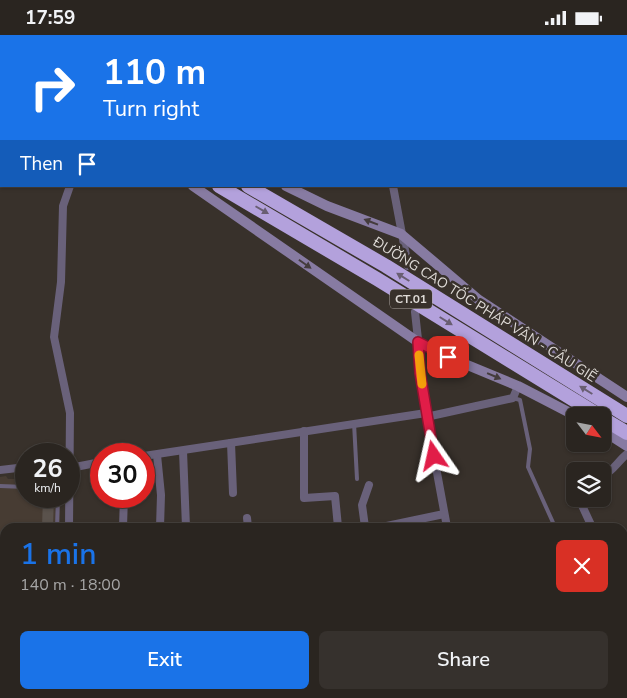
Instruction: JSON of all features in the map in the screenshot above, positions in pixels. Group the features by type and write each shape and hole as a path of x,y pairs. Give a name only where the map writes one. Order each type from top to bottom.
{"highway":[{"name":"CT.01","path":"221,187 377,279 585,407"},
{"name":"ĐƯỜNG CAO TỐC PHÁP VÂN - CẦU GIẼ","path":"250,187 386,266 627,416"},
{"name":"CT.01","path":"611,423 627,433"}],"street":[{"path":"70,187 63,205 61,283 54,337 70,413 70,443"},
{"path":"194,187 418,342 448,357 518,386 566,411"},
{"path":"288,187 327,206 402,234 479,300 627,397"},
{"path":"393,187 408,266"},
{"path":"415,312 426,415 446,523"},
{"path":"160,523 161,495 157,455 354,423 426,415 513,399 518,386"},
{"path":"304,431 304,498 335,495 338,523"},
{"path":"611,436 627,446"},
{"path":"231,443 232,493"},
{"path":"183,451 186,523"},
{"path":"611,472 615,464 627,454"},
{"path":"0,470 15,469"},
{"path":"364,523 362,505 369,485"},
{"path":"583,507 590,523"},
{"path":"68,523 69,508"},
{"path":"123,523 124,508"},
{"path":"401,523 444,514"},
{"path":"247,518 248,523"}],"lane":[{"path":"513,399 520,400 530,449 528,467 553,523"},
{"path":"354,423 356,479"},
{"path":"0,486 15,487"},
{"path":"58,508 58,523"}],"shaded area":[{"path":"6,476 8,479 15,479 15,508 60,508 60,523 0,523 0,477"}],"building":[{"path":"43,508 54,508 53,523 42,523"}],"slow traffic":[{"path":"419,355 422,384"}],"route":[{"path":"434,456 420,373 418,342 448,357"}]}
